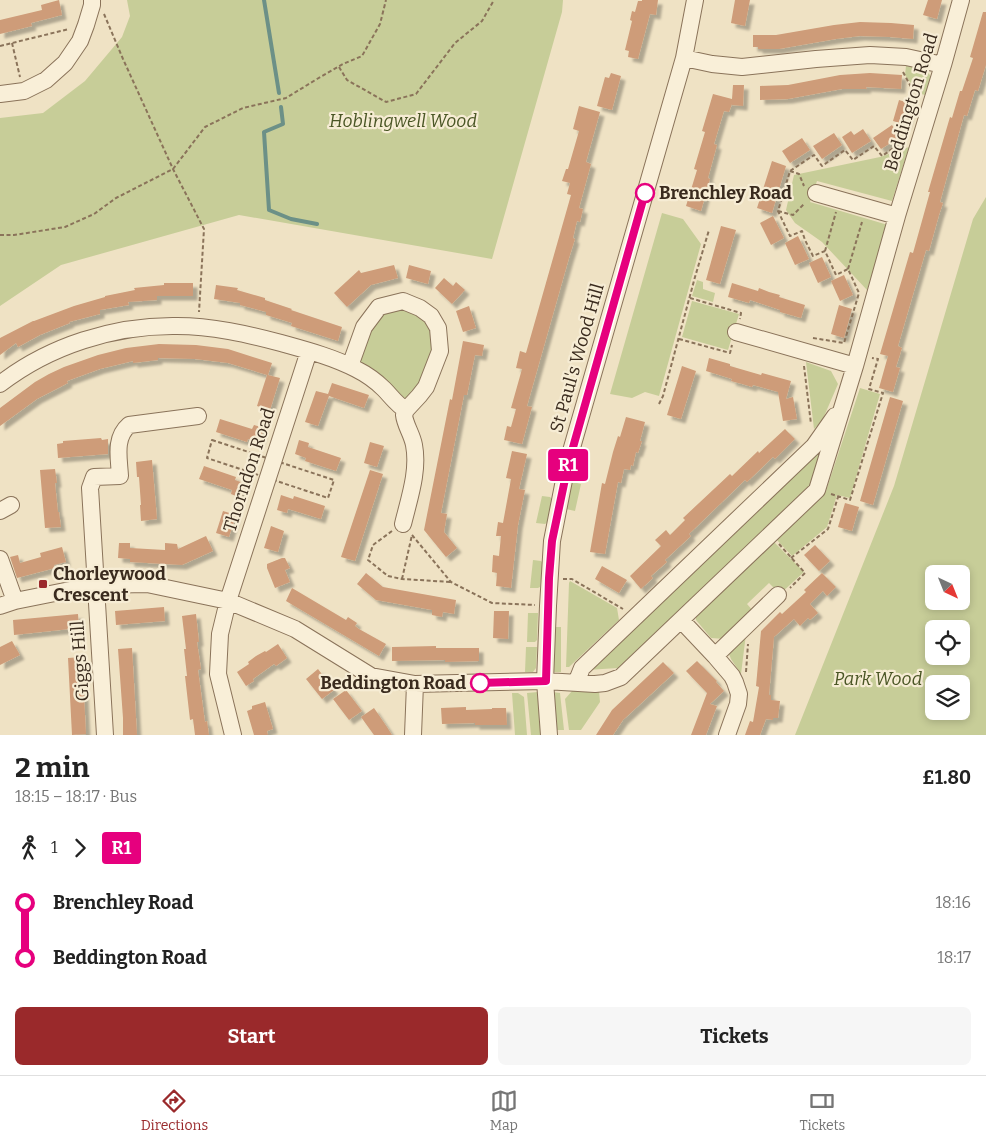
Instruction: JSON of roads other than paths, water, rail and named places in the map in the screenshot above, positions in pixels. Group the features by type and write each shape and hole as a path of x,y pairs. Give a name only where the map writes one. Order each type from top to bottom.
{"street":[{"name":"St Paul's Wood Hill","path":"549,735 546,681 552,541 568,465 684,58 695,0"},
{"name":"Beddington Road","path":"681,620 817,490 857,360 897,216 944,65 961,0"},
{"path":"0,94 24,91 46,80 65,63 80,42 92,5 97,3"},
{"path":"684,58 742,68 870,55 906,57 944,65"},
{"path":"812,196 840,200 897,216"},
{"path":"350,366 364,327 379,307 403,300 431,316 438,328 440,351 426,387 406,410 404,418 412,435 415,468 403,524"},
{"path":"0,384 35,361 67,346 95,337 141,328 198,327 248,335 309,351 350,366 380,384 406,410"},
{"path":"736,332 802,351 857,360"},
{"name":"Thorndon Road","path":"233,735 218,674 220,634 228,601 309,351"},
{"name":"Beddington Road","path":"576,683 582,668 814,446 844,402"},
{"name":"Giggs Hill","path":"105,735 90,488 94,477 120,476 118,448 120,436 129,425 198,416"},
{"path":"0,559 7,603 95,585 147,584 228,601 295,629 371,676 415,684 546,681 605,682 621,677 681,620 732,676 738,688 737,708 727,735"},
{"path":"715,656 778,596"},
{"path":"413,735 415,684"}],"waterway":[{"path":"264,0 279,93"},
{"path":"281,107 283,124 264,132 269,210 291,219 317,224"}],"place":[{"name":"Brenchley Road","path":"645,193"},
{"name":"Chorleywood Crescent","path":"43,584"},
{"name":"Beddington Road","path":"480,683"}],"park label":[{"name":"Hoblingwell Wood","path":"403,121"},
{"name":"Park Wood","path":"878,679"}]}
